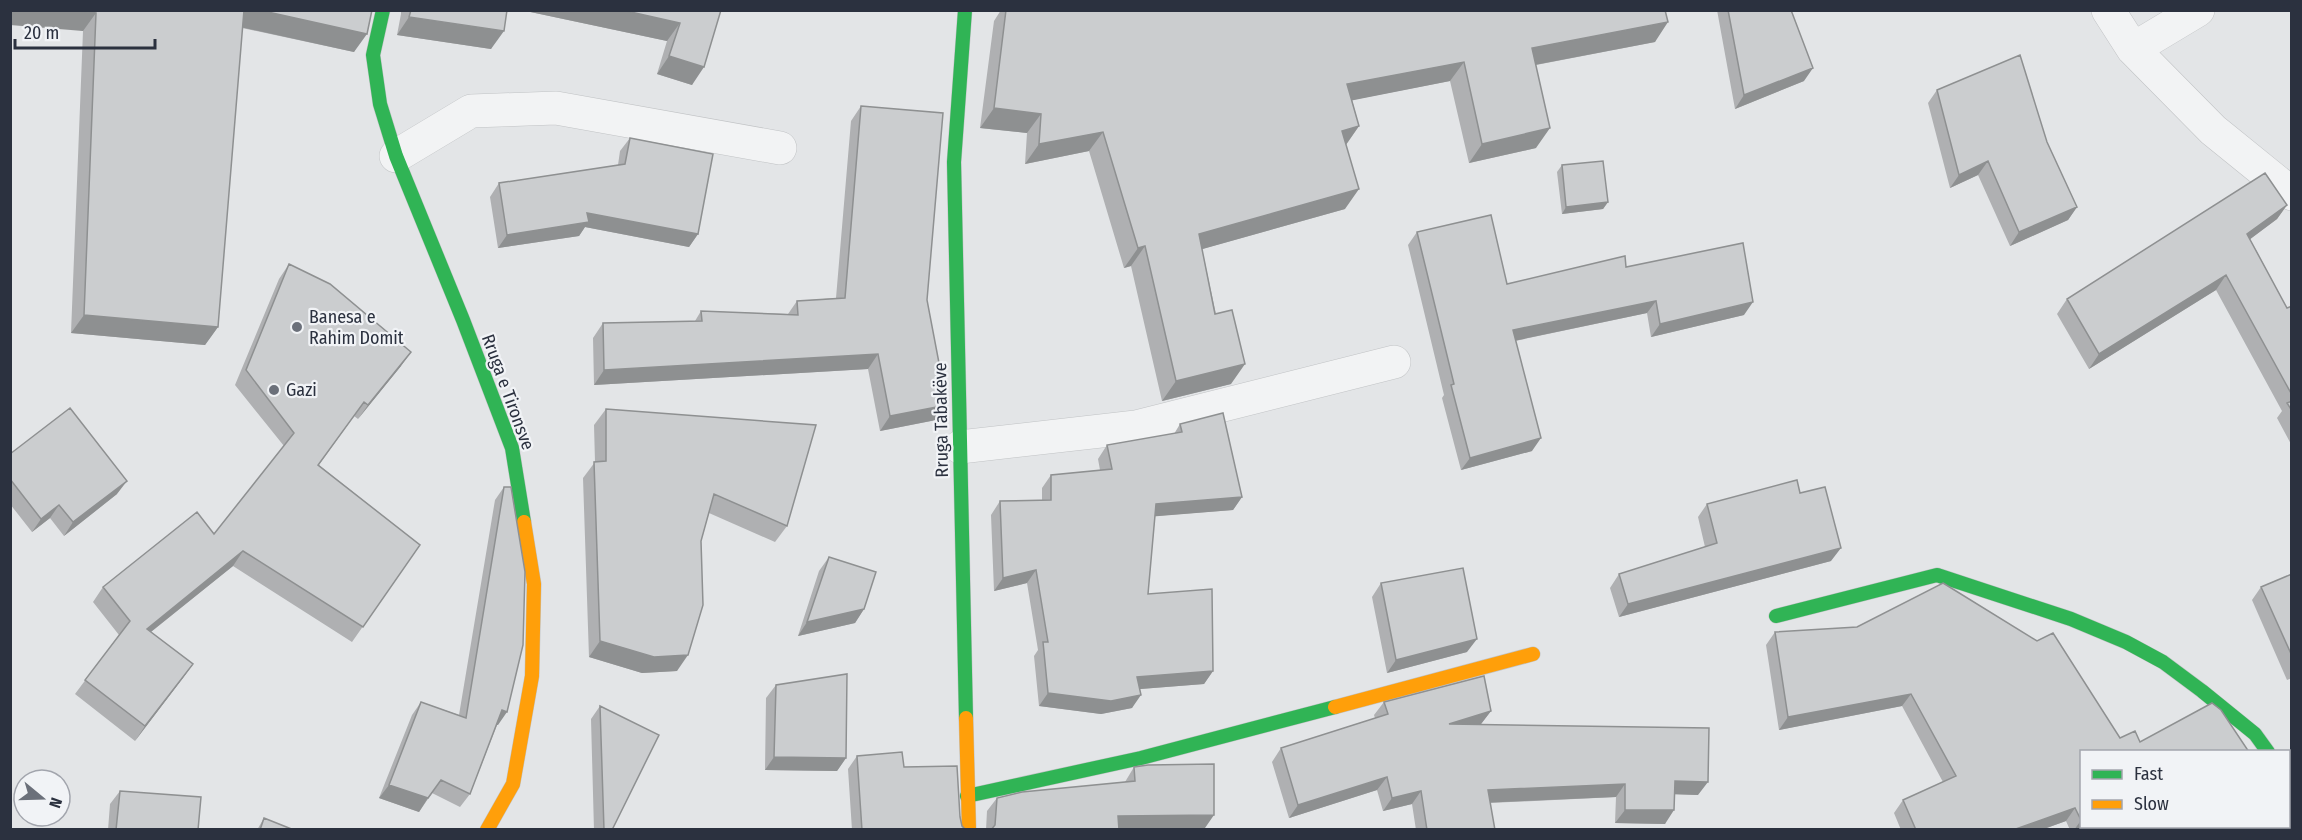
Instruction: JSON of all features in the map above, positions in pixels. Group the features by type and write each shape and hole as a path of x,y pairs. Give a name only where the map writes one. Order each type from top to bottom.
{"street":[{"name":"Rruga e Tironsve","path":"383,10 373,55 380,104 396,156 512,448 534,584 532,676 513,784 487,830"},
{"name":"Rruga Tabakëve","path":"965,10 954,162 969,830"},
{"path":"2108,10 2133,49 2213,130 2292,194"},
{"path":"2133,49 2198,10"},
{"path":"396,156 471,111 556,108 780,148"},
{"path":"960,447 1136,427 1394,362"},
{"path":"1776,616 1937,575 2071,619 2126,642 2163,662 2202,691 2255,734 2267,750"},
{"path":"968,796 1141,758 1533,654"}],"building":[{"path":"69,10 244,10 218,327 84,315 96,13"},
{"path":"259,10 372,10 367,34"},
{"path":"411,10 507,10 504,31 409,17"},
{"path":"622,10 721,10 704,67 669,56 680,23"},
{"path":"1006,10 1665,10 1668,22 1532,48 1550,128 1482,144 1464,62 1347,84 1359,126 1342,131 1359,189 1199,234 1215,314 1232,310 1245,364 1176,381 1145,246 1138,248 1103,132 1039,144 1041,114 994,108"},
{"path":"1728,10 1791,10 1813,68 1744,95"},
{"path":"2020,55 2047,142 2077,207 2019,232 1988,161 1959,175 1937,90"},
{"path":"861,106 943,113 927,300 947,405 890,416 878,354 604,370 603,323 702,321 701,311 798,315 797,301 845,298"},
{"path":"630,138 713,154 698,234 587,213 589,222 507,235 499,183 625,164"},
{"path":"1603,161 1608,202 1566,207 1562,165"},
{"path":"2265,173 2287,205 2247,234 2287,308 2292,306 2292,395 2226,275 2099,354 2067,299"},
{"path":"1491,215 1507,284 1625,256 1626,267 1743,243 1753,302 1660,324 1656,301 1513,330 1541,438 1470,458 1451,385 1454,384 1417,232"},
{"path":"289,264 330,284 411,352 368,405 364,402 318,465 420,545 363,627 243,551 147,629 193,664 145,726 85,680 130,621 103,587 197,512 214,534 294,433 246,370"},
{"path":"2292,401 2292,411 2287,403"},
{"path":"70,408 127,481 73,522 59,505 41,519 10,479 10,454"},
{"path":"606,409 816,425 787,526 714,494 701,541 703,605 688,655 654,657 600,641 594,462 606,461"},
{"path":"1223,413 1242,497 1156,504 1148,594 1212,589 1213,671 1137,677 1141,695 1111,701 1048,693 1043,642 1048,642 1036,570 1003,578 1000,501 1051,500 1051,475 1112,469 1107,445 1182,432 1180,424"},
{"path":"1797,480 1800,493 1825,487 1841,548 1628,604 1619,574 1717,543 1707,504"},
{"path":"504,487 511,487 525,572 523,645 507,712 502,710 470,794 441,780 428,798 389,785 421,702 466,718"},
{"path":"829,557 876,572 864,609 807,622"},
{"path":"1463,568 1477,639 1396,660 1381,583"},
{"path":"2292,574 2292,656 2261,587"},
{"path":"1943,583 2037,641 2053,633 2120,738 2135,731 2140,742 2212,703 2221,710 2248,750 2080,750 2080,818 2075,808 2013,830 1916,830 1903,800 1956,776 1911,694 1788,717 1775,632 1857,627"},
{"path":"847,674 846,758 774,757 776,685"},
{"path":"1484,676 1491,711 1449,724 1709,728 1708,782 1675,781 1674,810 1625,810 1625,784 1488,790 1495,830 1427,830 1421,791 1392,798 1387,777 1298,805 1281,748 1388,714 1384,702"},
{"path":"600,706 659,735 612,830 604,830"},
{"path":"902,752 904,767 957,766 960,817 962,826 966,830 862,830 857,756"},
{"path":"1214,764 1214,815 1118,816 1119,830 991,830 995,825 997,798 1022,792 1135,781 1134,767"},
{"path":"120,791 201,797 198,830 116,830"},
{"path":"264,818 294,830 260,830"}],"traffic: fast":[{"path":"383,10 373,55 380,104 396,156 512,448 524,522"},
{"path":"965,10 954,162 966,718"},
{"path":"1776,616 1937,575 2071,619 2126,642 2163,662 2202,691 2255,734 2267,750"},
{"path":"967,796 1141,758 1335,707"}],"traffic: slow":[{"path":"487,830 513,784 532,676 534,584 524,522"},
{"path":"1335,707 1533,654"},
{"path":"966,718 969,830"}],"place":[{"name":"Banesa e Rahim Domit","path":"297,327"},
{"name":"Gazi","path":"274,390"}]}
